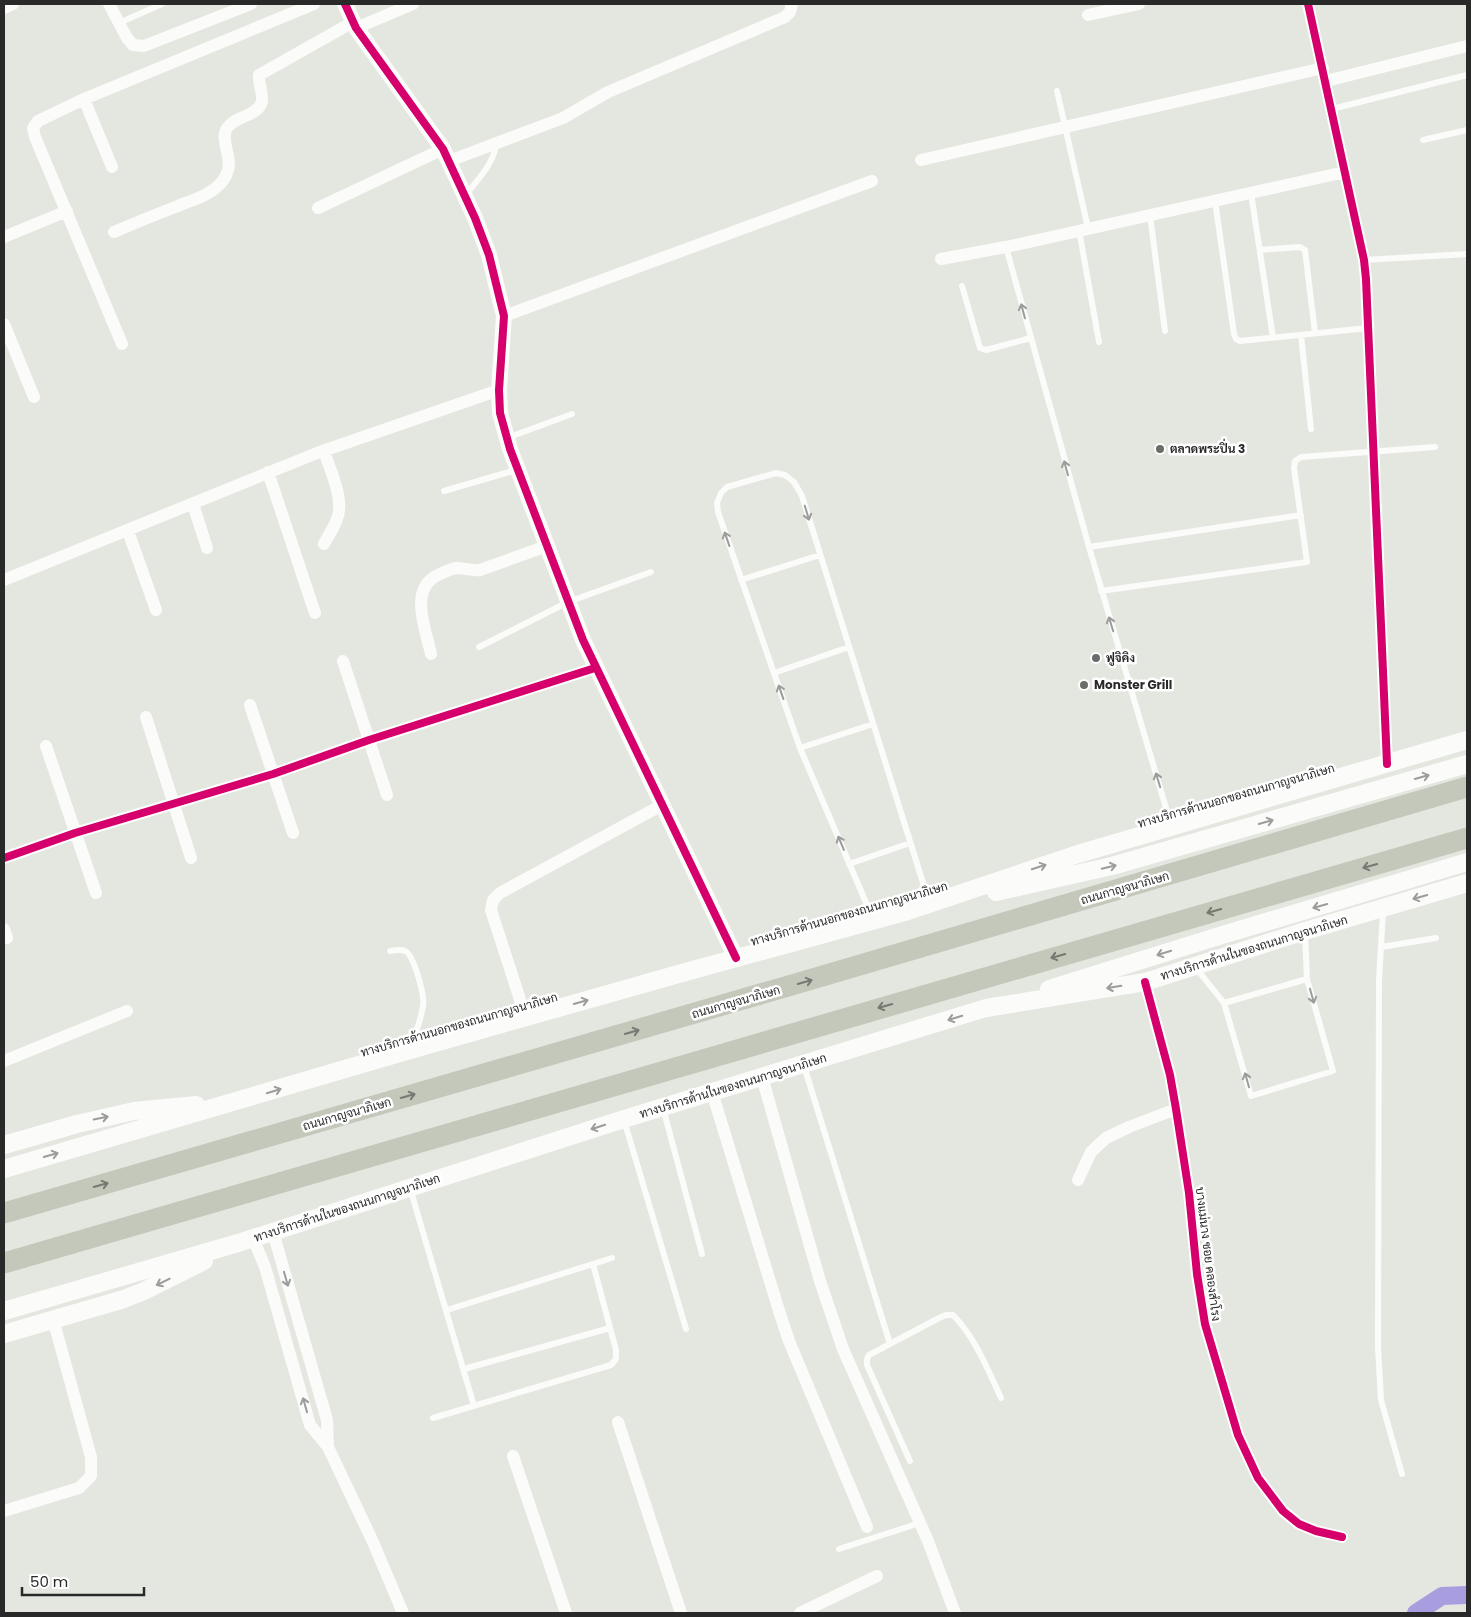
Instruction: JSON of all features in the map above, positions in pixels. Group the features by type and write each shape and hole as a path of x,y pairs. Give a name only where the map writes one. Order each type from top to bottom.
{"highway":[{"name":"ถนนกาญจนาภิเษก","path":"4,1213 821,977 1467,787"},
{"path":"4,1263 1467,838"}],"main road":[{"name":"ทางบริการด้านนอกของถนนกาญจนาภิเษก","path":"4,1169 410,1050 908,911 1078,854 1467,740"},
{"path":"908,911 1112,866 1467,764"},
{"path":"986,1008 1467,862"},
{"name":"ทางบริการด้านในของถนนกาญจนาภิเษก","path":"4,1311 273,1232 624,1119 986,1008 1145,982 1305,931 1467,883"},
{"path":"4,1145 77,1124 134,1111 239,1101"},
{"path":"4,1334 124,1299 144,1291 245,1240"}],"street":[{"path":"109,4 127,38 133,45 144,46 251,4"},
{"path":"122,344 34,136 33,128 38,121 84,99 314,4"},
{"path":"345,4 355,25 446,155 465,196 489,255 504,316 499,390 500,413 506,438 595,668 736,958"},
{"path":"114,232 204,195 219,185 228,172 229,158 224,138 226,129 234,120 256,110 261,104 262,98 258,82 259,74 355,25 413,4"},
{"path":"318,208 446,155 496,144 562,118 608,92 785,17 790,12 792,4"},
{"path":"1088,15 1139,4"},
{"path":"1308,4 1364,260 1387,764"},
{"path":"1326,81 1467,46"},
{"path":"921,160 1323,68"},
{"path":"84,99 112,167"},
{"path":"942,259 1006,247 1345,172"},
{"path":"504,316 872,181"},
{"path":"4,237 67,212"},
{"path":"4,324 34,397"},
{"path":"4,580 194,504 268,472 499,390"},
{"path":"324,451 340,509 337,520 324,544"},
{"path":"268,472 315,613"},
{"path":"194,504 208,548"},
{"path":"128,531 156,610"},
{"path":"431,654 420,607 423,588 434,577 450,569 480,570 547,546"},
{"path":"343,661 387,795"},
{"path":"4,858 75,833 273,774 369,740 595,668"},
{"path":"250,705 293,833"},
{"path":"146,717 191,858"},
{"path":"46,746 96,893"},
{"path":"526,1018 491,910 493,900 500,893 662,805"},
{"name":"บางแม่นาง ซอย คลองสำโรง","path":"1145,982 1170,1076 1176,1109 1189,1193 1197,1274 1205,1324 1238,1435 1258,1478 1283,1512 1299,1524 1316,1531 1342,1537"},
{"path":"4,1061 127,1011"},
{"path":"762,1077 820,1281 843,1349 920,1523 955,1613"},
{"path":"712,1092 780,1314 867,1527"},
{"path":"1078,1180 1092,1152 1106,1138 1176,1109"},
{"path":"273,1232 327,1420 328,1447"},
{"path":"245,1240 265,1267 310,1425 328,1447 373,1542 402,1613"},
{"path":"4,1511 79,1488 91,1476 91,1457 53,1319"},
{"path":"618,1422 682,1613"},
{"path":"513,1456 566,1613"},
{"path":"800,1613 877,1576"}],"lane":[{"path":"119,23 162,4"},
{"path":"1332,109 1467,75"},
{"path":"1057,91 1084,229 1099,342"},
{"path":"1423,140 1467,130"},
{"path":"465,196 491,162 495,154 496,144"},
{"path":"1251,193 1274,338"},
{"path":"1215,201 1236,338 1240,341 1368,328"},
{"path":"1150,215 1165,331"},
{"path":"1006,247 1101,591 1172,826"},
{"path":"1260,250 1300,247 1305,250 1315,333"},
{"path":"1364,260 1467,254"},
{"path":"962,286 980,348 986,350 1031,338"},
{"path":"1301,335 1311,429"},
{"path":"506,438 572,414"},
{"path":"1101,591 1307,562 1294,468 1296,461 1301,457 1373,450 1435,447"},
{"path":"444,490 518,470"},
{"path":"873,921 800,748 718,512 717,503 720,493 727,487 776,473 794,482 802,496 929,904"},
{"path":"1089,548 1301,515"},
{"path":"741,580 820,556"},
{"path":"479,647 568,602 651,572"},
{"path":"774,673 849,647"},
{"path":"800,748 873,724"},
{"path":"849,864 910,843"},
{"path":"1383,908 1378,989 1378,1347 1381,1400 1402,1474"},
{"path":"1195,966 1224,1003 1252,1096 1333,1071 1307,979 1305,931"},
{"path":"1381,947 1436,938"},
{"path":"390,951 401,950 407,952 412,958 423,996 423,1005 410,1050"},
{"path":"1224,1003 1307,979"},
{"path":"804,1065 890,1344"},
{"path":"663,1107 702,1254"},
{"path":"624,1119 686,1329"},
{"path":"410,1187 474,1406"},
{"path":"447,1310 612,1258"},
{"path":"433,1418 611,1365 616,1359 616,1350 593,1264"},
{"path":"910,1461 867,1365 869,1355 939,1318 953,1315 964,1328 1001,1398"},
{"path":"464,1369 610,1328"},
{"path":"839,1549 920,1523"}],"waterway":[{"path":"1416,1613 1442,1596 1467,1595"}],"cycle path":[{"path":"345,4 356,28 443,149 475,218 489,255 504,316 499,390 500,413 510,449 583,640 736,958"},
{"path":"1308,4 1364,260 1366,279 1387,764"},
{"path":"4,858 75,833 273,774 369,740 595,668"},
{"path":"1145,982 1170,1075 1176,1109 1189,1193 1197,1274 1205,1324 1238,1435 1258,1478 1283,1511 1299,1524 1316,1531 1342,1537"}],"place":[{"name":"ตลาดพระปิ่น 3","path":"1160,449"},
{"name":"ฟูจิคิง","path":"1096,658"},
{"name":"Monster Grill","path":"1084,685"}]}
